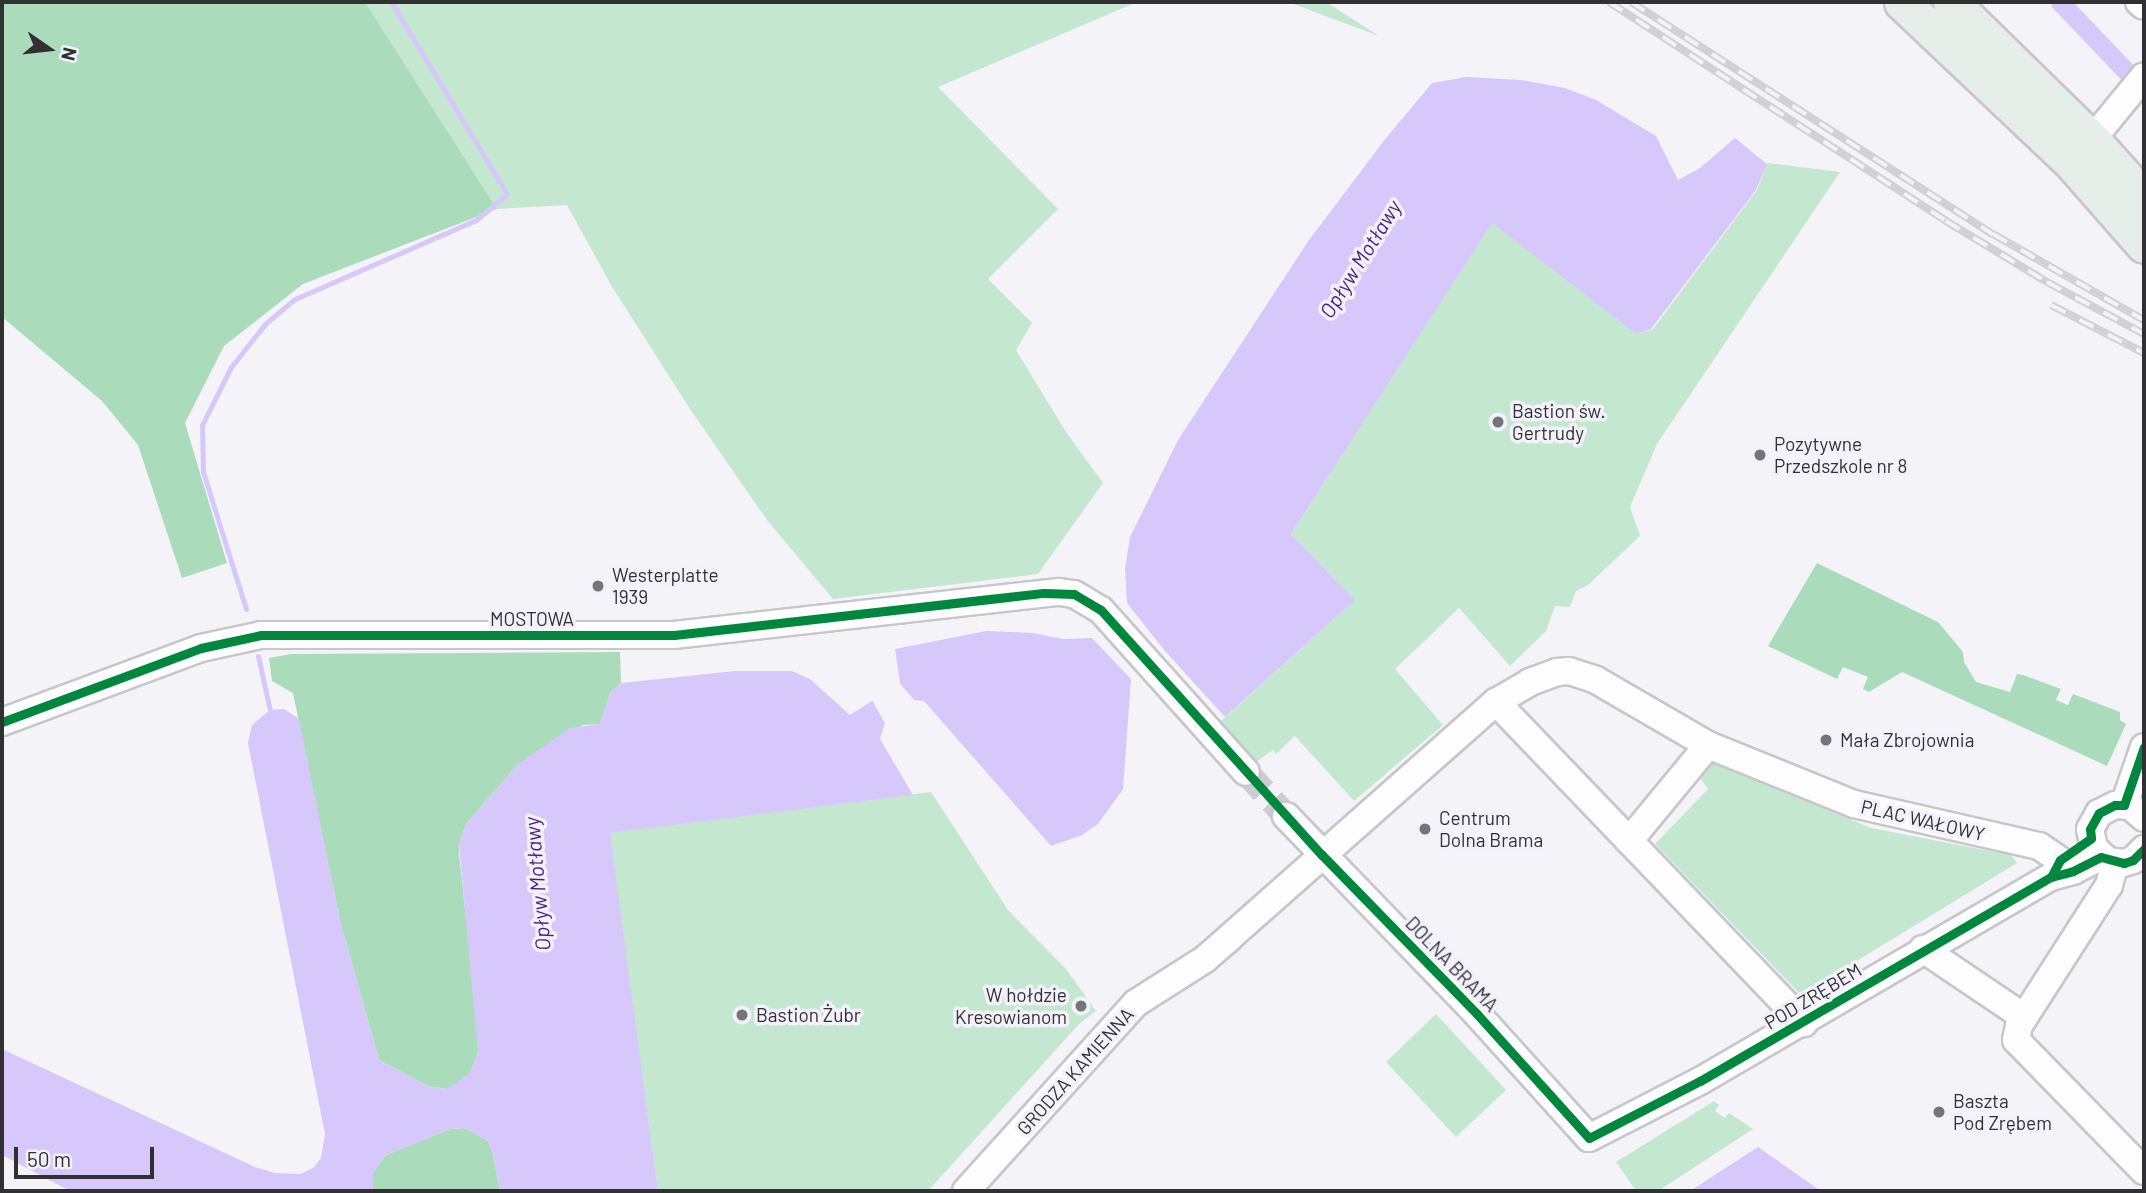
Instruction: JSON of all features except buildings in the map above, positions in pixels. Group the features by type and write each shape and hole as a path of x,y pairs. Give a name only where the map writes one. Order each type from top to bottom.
{"main road":[{"path":"1902,2 2082,151"},
{"path":"1951,2 2082,151 2139,223"}],"street":[{"path":"2139,2 2144,6"},
{"path":"2082,151 2119,110 2144,76"},
{"name":"MOSTOWA","path":"2,722 201,648 261,635 674,635 1044,593 1074,594 1101,611 1246,772"},
{"name":"PLAC WAŁOWY","path":"1321,854 1496,702 1530,682 1557,672 1569,671 1596,680 1708,745 1875,811 2039,846 2055,869"},
{"path":"1496,702 1536,747 1804,1023"},
{"path":"1629,841 1708,745"},
{"path":"2134,810 2144,747"},
{"path":"2134,810 2144,779"},
{"path":"2134,810 2115,804 2099,813 2090,829 2102,853 2109,885 2024,1017 2016,1040 2023,1051 2144,1171"},
{"name":"DOLNA BRAMA","path":"1286,816 1477,1014 1589,1138"},
{"name":"POD ZRĘBEM","path":"1589,1138 1700,1082 1804,1023 2055,869 2102,853 2133,860 2144,849"},
{"name":"GRODZA KAMIENNA","path":"966,1191 1136,1003 1205,959 1321,854"},
{"path":"1923,949 2024,1017"}],"green space":[{"path":"2,2 365,2 497,209 303,284 224,346 185,423 227,563 182,578 138,445 102,401 2,317"},
{"path":"365,2 1137,2 938,87 1058,209 988,279 1032,323 1016,350 1066,432 1103,483 1038,574 833,599 767,520 690,409 611,285 567,205 497,209"},
{"path":"1288,2 1326,2 1379,36"},
{"path":"1767,163 1840,172 1657,444 1630,507 1640,536 1588,585 1576,591 1570,607 1555,606 1546,631 1510,666 1459,608 1395,669 1443,725 1354,801 1295,736 1276,754 1273,750 1256,762 1220,722 1355,600 1291,534 1492,222 1636,334 1653,329 1757,190"},
{"path":"1817,563 1938,622 1963,652 1964,662 1976,682 2010,692 2017,674 2023,675 2061,689 2056,700 2068,705 2073,694 2120,712 2120,720 2126,724 2107,766 1902,672 1869,692 1863,689 1868,677 1843,667 1837,679 1768,646"},
{"path":"620,652 621,683 610,693 600,724 583,725 518,764 466,824 459,844 459,854 479,1036 478,1053 470,1073 458,1084 447,1089 428,1086 379,1060 340,921 293,693 272,681 269,658 291,654"},
{"path":"1713,762 1871,828 2011,855 2017,863 1801,995 1655,844 1708,789 1700,778"},
{"path":"931,792 1008,910 1066,969 1096,1011 1079,1024 928,1191 658,1191 609,832"},
{"path":"1436,1014 1506,1090 1456,1137 1386,1062"},
{"path":"1714,1101 1719,1105 1715,1111 1725,1118 1729,1113 1753,1129 1658,1191 1636,1191 1616,1162"},
{"path":"465,1128 487,1140 492,1150 500,1191 373,1191 373,1172 386,1155 450,1129"}],"water":[{"name":"Opływ Motławy","path":"1466,77 1521,80 1565,88 1596,100 1656,136 1678,180 1700,168 1735,138 1767,164 1756,190 1651,329 1636,334 1492,223 1291,534 1355,600 1225,717 1165,651 1127,603 1125,569 1130,537 1178,440 1309,240 1386,138 1432,83"},
{"name":"Opływ Motławy","path":"986,631 1033,633 1063,639 1092,638 1131,679 1123,789 1098,824 1082,835 1051,846 924,701 914,700 885,723 880,739 913,795 610,833 658,1191 500,1191 492,1150 487,1140 465,1128 450,1129 386,1155 373,1172 373,1191 70,1191 2,1155 2,1049 255,1167 275,1173 300,1174 313,1168 321,1158 325,1134 248,743 252,725 270,710 284,709 299,719 340,921 379,1060 428,1086 447,1089 470,1073 478,1053 459,844 466,824 518,764 570,728 600,724 610,693 621,683 735,671 792,671 810,679 850,715 900,683 895,649"},
{"path":"1758,1147 1821,1191 1690,1191"}],"pier":[{"path":"896,679 917,703 887,727 871,698"}],"waterway":[{"path":"246,609 203,472 202,425 231,367 265,324 295,299 476,220 507,194 391,2"},
{"path":"2060,2 2144,90"},
{"path":"258,656 270,710"}],"tunnel":[{"path":"1246,772 1286,816"}],"railway":[{"path":"1609,2 1946,221 2047,282 2144,334"},
{"path":"1631,2 1993,234 2144,320"},
{"path":"2051,305 2144,353"}],"cycle path":[{"path":"2,722 201,648 261,635 674,635 1044,593 1074,594 1101,610 1321,854 1477,1014 1589,1138 1700,1081 2051,877 2073,871 2101,857 2124,863 2133,860 2144,849"},
{"path":"2051,877 2060,860 2091,838 2090,829 2099,813 2115,805 2124,805 2144,747"}],"place":[{"name":"Bastion św. Gertrudy","path":"1498,422"},
{"name":"Pozytywne Przedszkole nr 8","path":"1760,455"},
{"name":"Westerplatte 1939","path":"598,586"},
{"name":"Mała Zbrojownia","path":"1826,740"},
{"name":"Centrum Dolna Brama","path":"1425,829"},
{"name":"W hołdzie Kresowianom","path":"1081,1006"},
{"name":"Bastion Żubr","path":"742,1015"},
{"name":"Baszta Pod Zrębem","path":"1939,1112"}]}
